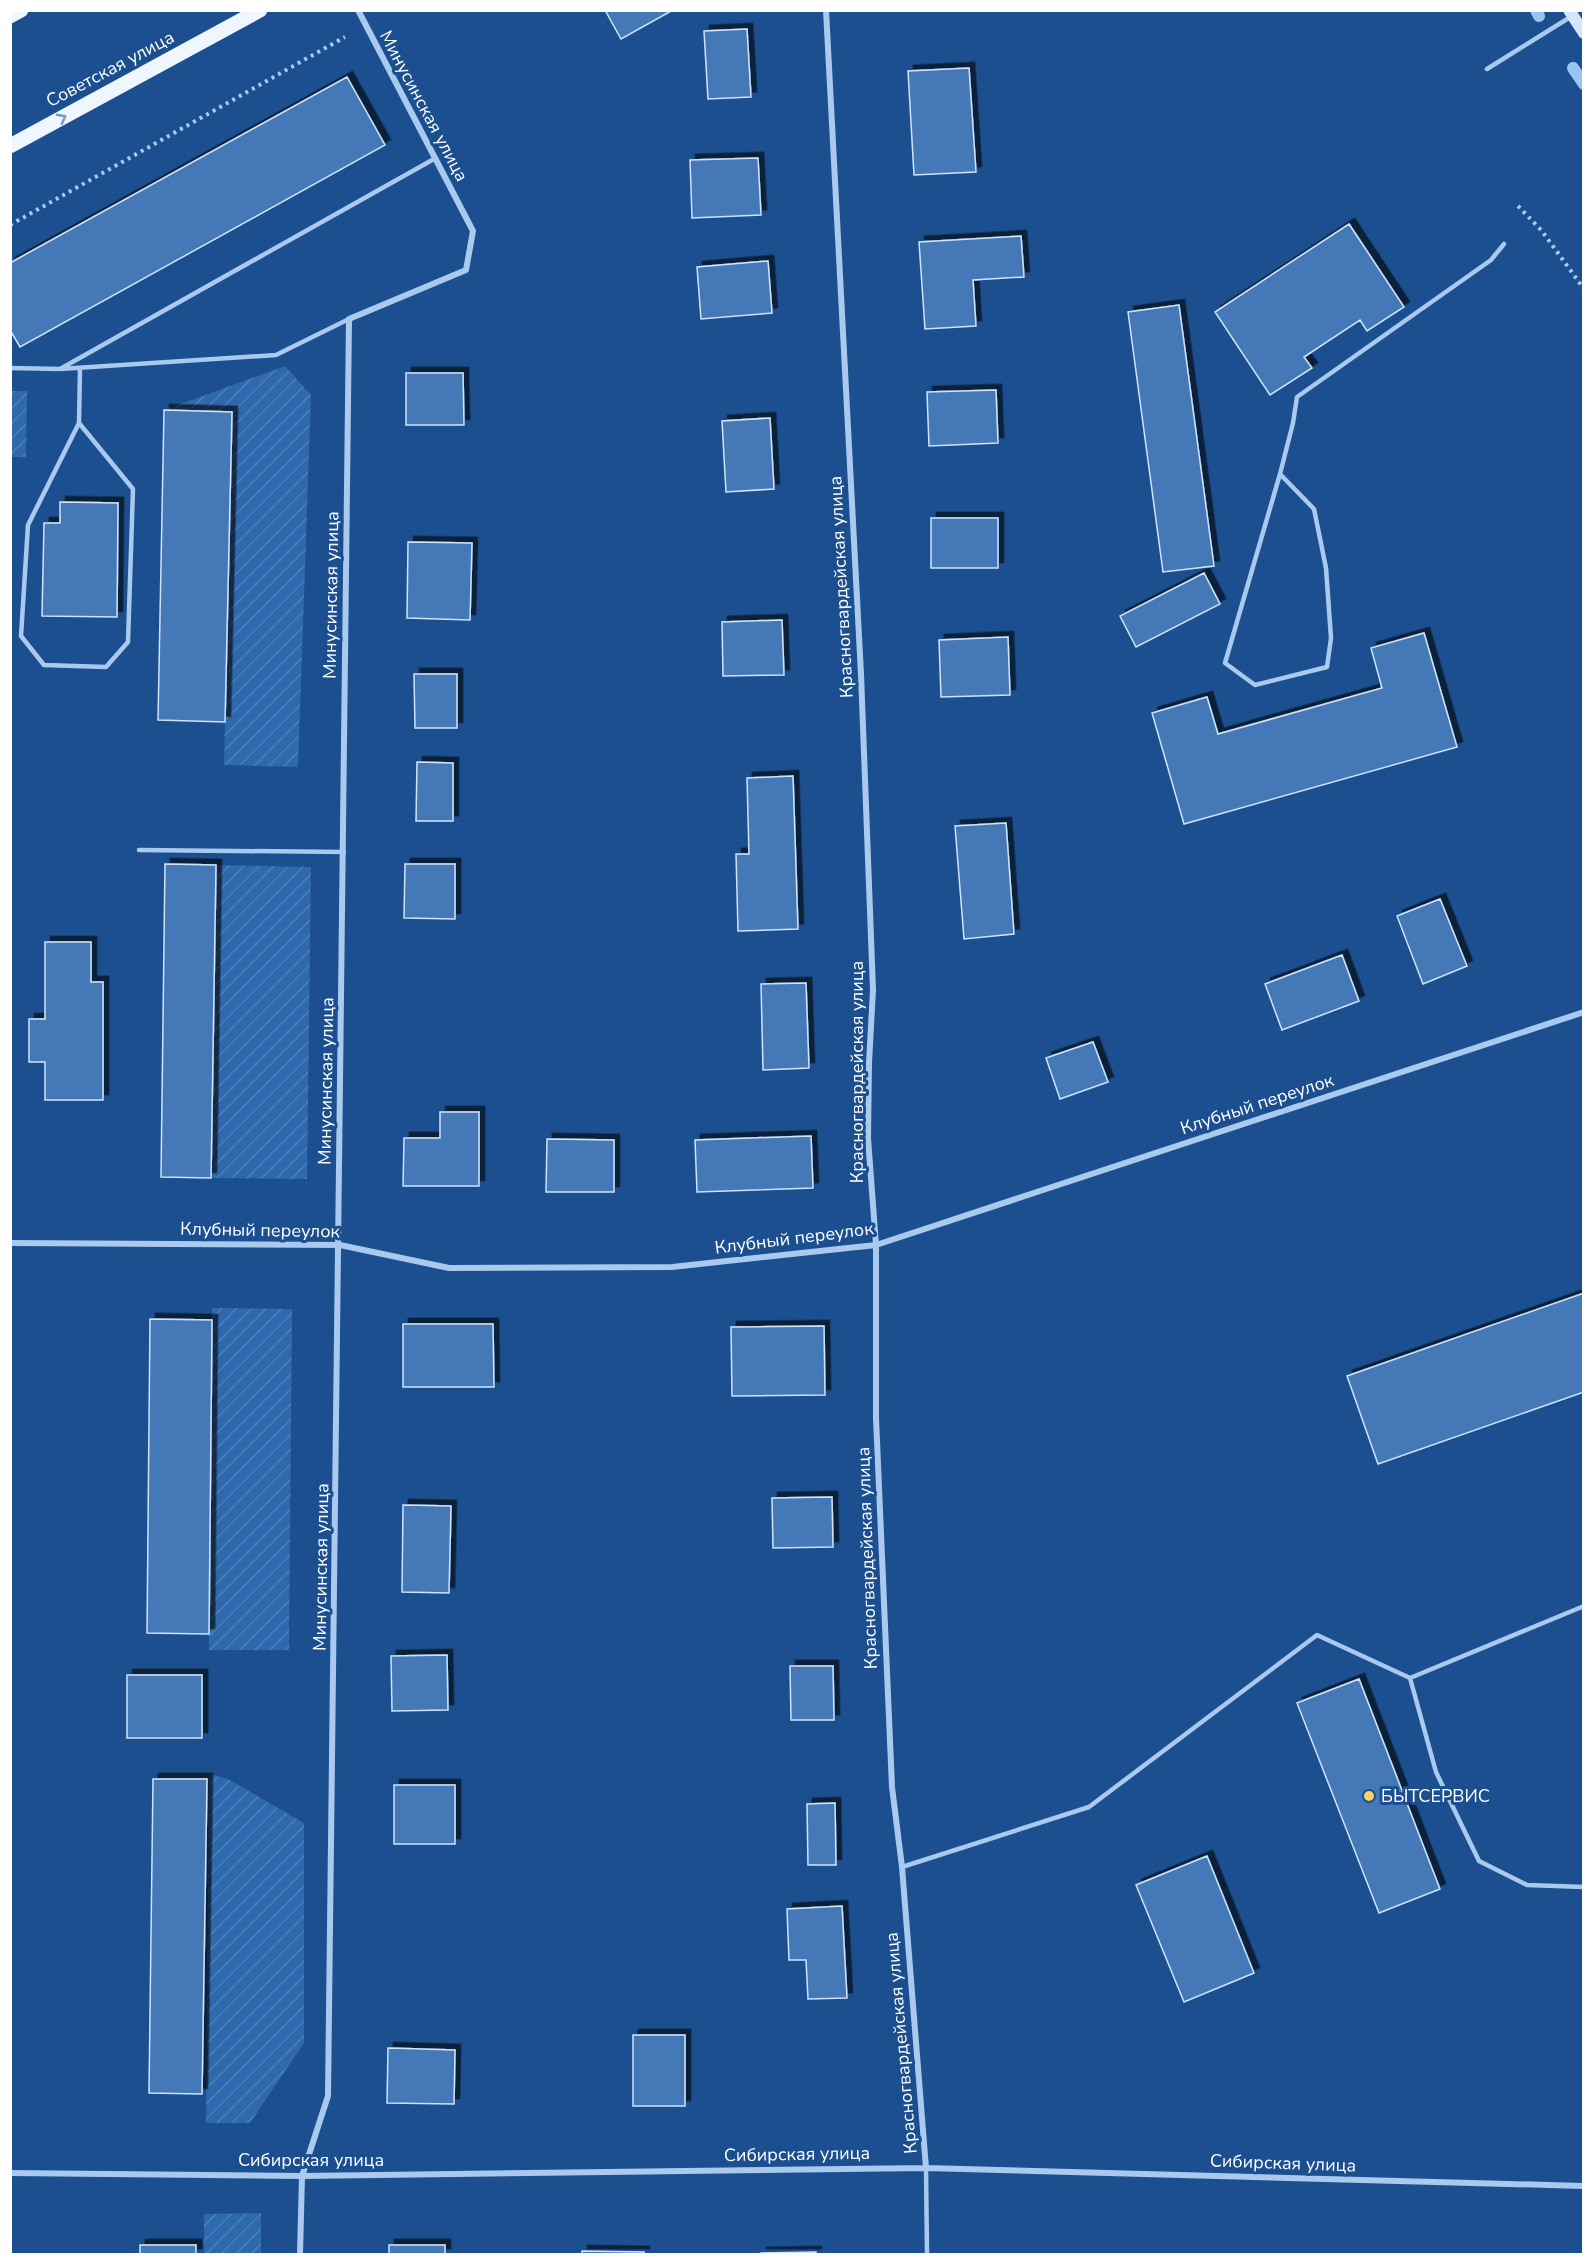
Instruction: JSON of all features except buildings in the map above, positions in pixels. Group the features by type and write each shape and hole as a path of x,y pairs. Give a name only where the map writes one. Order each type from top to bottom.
{"main road":[{"path":"10,16 21,10"},
{"name":"Советская улица","path":"10,146 260,10"},
{"path":"1570,13 1584,33"}],"street":[{"name":"Минусинская улица","path":"300,2254 302,2176 328,2096 340,1245 349,319 466,270 473,231 358,10"},
{"name":"Красногвардейская улица","path":"826,10 861,674 873,990 868,1138 876,1245 877,1442 892,1787 902,1867 926,2168"},
{"name":"Клубный переулок","path":"10,1243 340,1245 449,1268 672,1267 876,1245 1584,1012"},
{"name":"Сибирская улица","path":"10,2173 302,2176 926,2168 1584,2186"}],"lane":[{"path":"1487,69 1570,13"},
{"path":"60,369 434,159"},
{"path":"1280,474 1314,509 1326,568 1331,638 1327,667 1255,686 1225,663 1280,474 1297,397 1491,260 1504,244"},
{"path":"10,368 60,369 276,355 349,319"},
{"path":"79,423 133,489 128,642 106,668 44,665 21,636 28,525 79,423 80,368"},
{"path":"139,850 344,852"},
{"path":"902,1867 1089,1807 1317,1635 1410,1678 1584,1606"},
{"path":"1410,1678 1436,1772 1479,1861 1527,1885 1584,1887"},
{"path":"926,2168 927,2254"}],"path":[{"path":"10,225 365,26"},
{"path":"1518,206 1542,231 1584,289"}],"shaded area":[{"path":"285,366 311,395 298,767 224,765 232,412 164,410"},
{"path":"11,391 27,391 26,457 11,457"},
{"path":"216,865 311,867 307,1179 211,1178"},
{"path":"212,1308 292,1309 289,1650 209,1650"},
{"path":"209,1774 228,1779 304,1823 304,2043 250,2123 206,2123"},
{"path":"261,2213 261,2254 204,2254 204,2214"}],"waterway":[{"path":"1536,10 1539,16"},
{"path":"1573,68 1584,84"}],"place":[{"name":"БЫТСЕРВИС","path":"1369,1796"}]}
